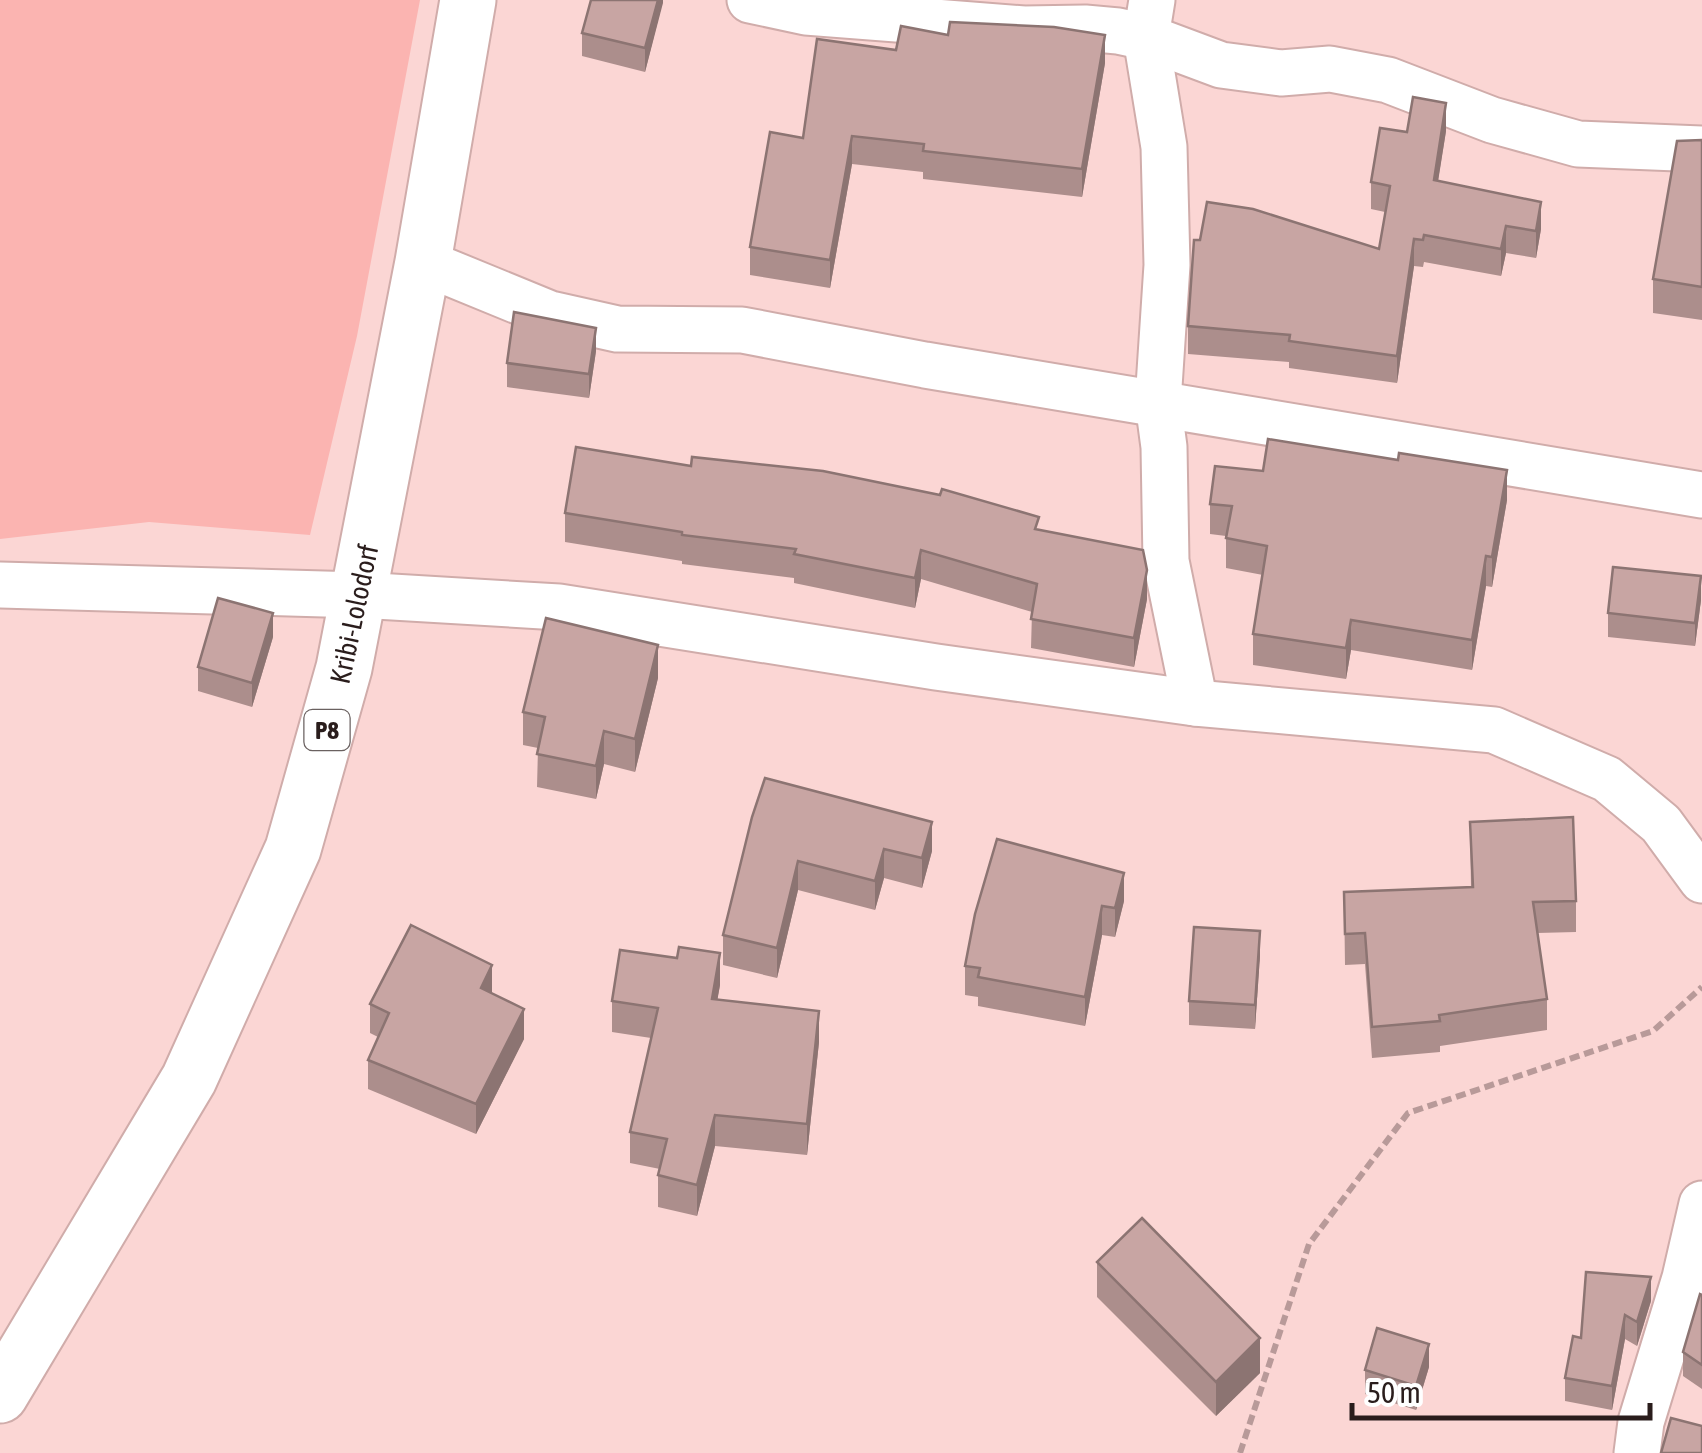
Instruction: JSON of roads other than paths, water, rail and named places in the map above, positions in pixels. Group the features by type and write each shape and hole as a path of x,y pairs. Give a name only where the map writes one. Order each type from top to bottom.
{"main road":[{"name":"Kribi-Lolodorf","path":"0,1395 189,1079 292,849 344,668 423,262 468,0"}],"street":[{"path":"750,0 806,12 1024,29 1085,28 1149,19 1221,65 1281,73 1330,69 1388,80 1492,120 1578,144 1702,150"},
{"path":"1149,19 1164,147 1167,265 1158,402 1164,447 1166,561 1195,703"},
{"path":"423,262 550,314 617,329 742,330 925,365 1702,495"},
{"path":"0,586 359,595 559,607 936,667 1195,703 1494,730 1607,779 1661,824 1702,880"},
{"path":"1637,1453 1641,1422 1685,1278 1702,1204"}]}
